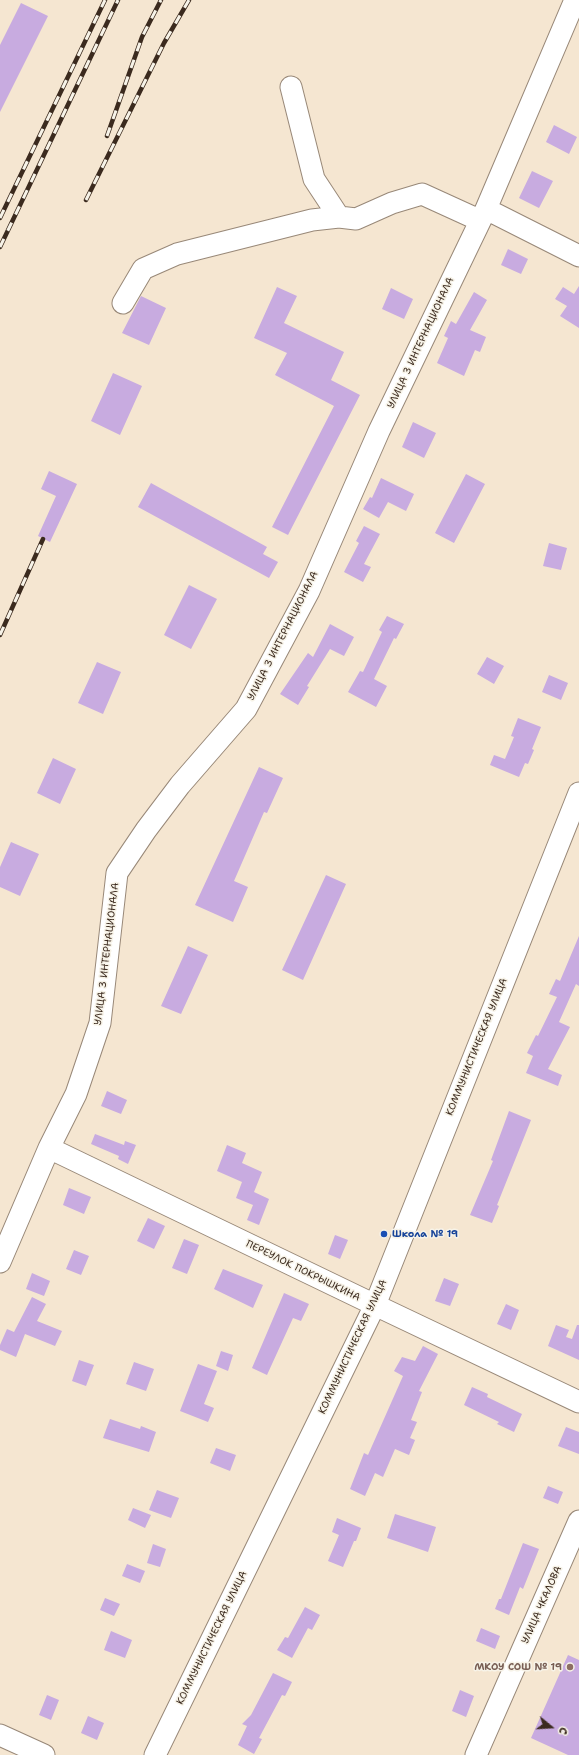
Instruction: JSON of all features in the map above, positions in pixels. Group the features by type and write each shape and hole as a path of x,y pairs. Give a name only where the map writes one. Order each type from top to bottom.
{"street":[{"name":"УЛИЦА 3 ИНТЕРНАЦИОНАЛА","path":"0,1262 49,1148 76,1094 100,1023 117,873 146,830 180,785 246,709 309,591 379,431 483,214 575,0"},
{"path":"291,87 314,179 339,217"},
{"path":"123,303 143,269 177,254 312,220 339,217 356,219 392,203 422,194 483,214 579,256"},
{"name":"КОММУНИСТИЧЕСКАЯ УЛИЦА","path":"155,1755 374,1305 579,793"},
{"name":"ПЕРЕУЛОК ПОКРЫШКИНА","path":"49,1148 579,1402"},
{"name":"УЛИЦА ЧКАЛОВА","path":"476,1755 579,1521"},
{"path":"0,1735 44,1755"}],"building":[{"path":"21,3 48,16 0,112 0,45"},
{"path":"554,125 577,137 569,154 546,142"},
{"path":"532,171 553,181 539,208 519,198"},
{"path":"508,249 528,259 521,274 501,265"},
{"path":"579,286 579,328 560,316 567,306 555,299 563,287 574,294"},
{"path":"277,287 297,296 284,323 344,352 331,380 360,395 288,535 272,527 334,406 275,375 287,353 254,338"},
{"path":"391,288 413,299 404,319 382,309"},
{"path":"474,292 487,300 470,330 486,337 480,352 475,350 464,376 437,363 448,338 444,336 451,321 456,324"},
{"path":"141,296 166,308 149,345 122,333"},
{"path":"113,373 142,386 120,435 91,421"},
{"path":"413,422 436,433 424,458 402,447"},
{"path":"49,471 77,484 50,542 38,536 56,496 41,489"},
{"path":"466,474 485,484 454,543 435,533"},
{"path":"381,478 414,494 406,511 388,502 379,518 363,509 370,497 372,498"},
{"path":"151,483 267,547 263,554 278,562 269,578 138,507"},
{"path":"364,526 380,534 364,564 371,567 363,582 344,572 359,543 356,541"},
{"path":"549,543 567,548 561,570 543,566"},
{"path":"189,585 217,599 191,649 164,635"},
{"path":"387,616 404,624 396,639 394,638 374,679 387,686 376,707 348,692 360,671 363,672 382,632 379,630"},
{"path":"330,624 354,637 344,656 330,649 307,686 309,687 298,705 280,694 308,653 313,657"},
{"path":"487,657 504,666 494,684 477,674"},
{"path":"97,662 121,672 103,714 78,703"},
{"path":"549,675 568,683 561,700 542,692"},
{"path":"518,718 541,727 528,764 525,763 519,777 490,765 494,755 505,759 514,737 511,736"},
{"path":"53,758 76,769 60,804 37,793"},
{"path":"259,767 283,778 267,813 264,812 234,881 248,887 233,922 195,905"},
{"path":"11,842 39,854 20,896 0,887 0,867"},
{"path":"326,875 346,884 303,980 282,970"},
{"path":"579,936 579,986 576,984 559,1022 570,1027 548,1069 562,1075 558,1086 526,1073 533,1056 527,1053 536,1035 538,1036 557,997 549,994 556,979 560,981"},
{"path":"188,946 208,955 181,1014 161,1006"},
{"path":"107,1091 127,1100 121,1114 101,1106"},
{"path":"509,1111 531,1120 497,1205 499,1206 492,1223 470,1215 493,1161 491,1160"},
{"path":"95,1134 124,1145 125,1141 136,1145 128,1164 118,1159 119,1156 91,1144"},
{"path":"227,1145 246,1153 242,1163 262,1172 254,1192 269,1199 259,1225 247,1220 253,1205 236,1198 242,1182 217,1171"},
{"path":"69,1188 91,1197 84,1214 63,1205"},
{"path":"148,1218 165,1226 154,1249 137,1241"},
{"path":"335,1235 348,1240 340,1259 328,1254"},
{"path":"184,1239 199,1245 187,1274 172,1268"},
{"path":"74,1250 89,1256 81,1275 66,1269"},
{"path":"223,1269 263,1285 253,1308 214,1289"},
{"path":"32,1273 50,1281 44,1296 26,1289"},
{"path":"444,1278 459,1284 450,1306 435,1301"},
{"path":"284,1293 309,1304 301,1321 293,1318 267,1375 252,1368"},
{"path":"32,1297 46,1304 37,1321 62,1331 55,1346 25,1334 16,1357 0,1350 0,1345 7,1329 14,1332"},
{"path":"506,1304 519,1310 511,1330 497,1324"},
{"path":"556,1325 569,1330 566,1337 572,1339 577,1325 579,1325 579,1360 548,1346"},
{"path":"423,1346 438,1354 419,1391 422,1392 411,1420 417,1422 410,1438 415,1440 409,1455 395,1449 383,1477 375,1473 365,1496 350,1489 364,1453 368,1455 403,1376 394,1371 402,1357 415,1361"},
{"path":"221,1351 233,1355 228,1371 216,1366"},
{"path":"79,1360 94,1365 86,1386 72,1381"},
{"path":"134,1362 154,1369 146,1391 126,1384"},
{"path":"198,1364 217,1371 204,1404 214,1408 208,1422 180,1411"},
{"path":"472,1387 488,1394 487,1397 522,1414 514,1432 497,1424 499,1422 464,1405"},
{"path":"110,1419 140,1429 141,1426 156,1432 149,1452 103,1438"},
{"path":"566,1427 579,1432 579,1454 558,1446"},
{"path":"216,1448 236,1455 230,1471 210,1463"},
{"path":"548,1486 563,1492 558,1504 543,1498"},
{"path":"157,1490 179,1498 171,1518 149,1510"},
{"path":"133,1508 151,1515 145,1528 128,1520"},
{"path":"395,1514 436,1527 428,1552 387,1538"},
{"path":"337,1518 361,1528 343,1567 328,1561 339,1535 332,1532"},
{"path":"523,1543 539,1549 523,1589 520,1587 509,1615 495,1609 499,1599 501,1599"},
{"path":"153,1544 166,1549 160,1567 147,1563"},
{"path":"127,1564 145,1571 140,1583 122,1576"},
{"path":"105,1598 120,1604 114,1616 100,1610"},
{"path":"305,1607 320,1615 312,1630 308,1628 292,1658 277,1650 285,1637 288,1638"},
{"path":"481,1628 500,1636 495,1649 476,1641"},
{"path":"111,1631 132,1640 125,1658 104,1650"},
{"path":"568,1655 579,1660 579,1755 568,1755 531,1738"},
{"path":"273,1673 292,1682 285,1696 282,1695 259,1738 262,1739 254,1754 238,1745 247,1726 242,1724 251,1715"},
{"path":"460,1690 474,1696 466,1717 452,1711"},
{"path":"47,1695 59,1700 51,1720 39,1715"},
{"path":"88,1716 104,1723 97,1740 81,1733"}],"railway":[{"path":"0,218 105,0"},
{"path":"0,247 118,0"},
{"path":"107,136 142,37 161,0"},
{"path":"86,200 164,43 189,0"},
{"path":"0,635 43,539"}],"place":[{"name":"Школа № 19","path":"384,1234"},
{"name":"МКОУ СОШ № 19","path":"570,1667"}]}
